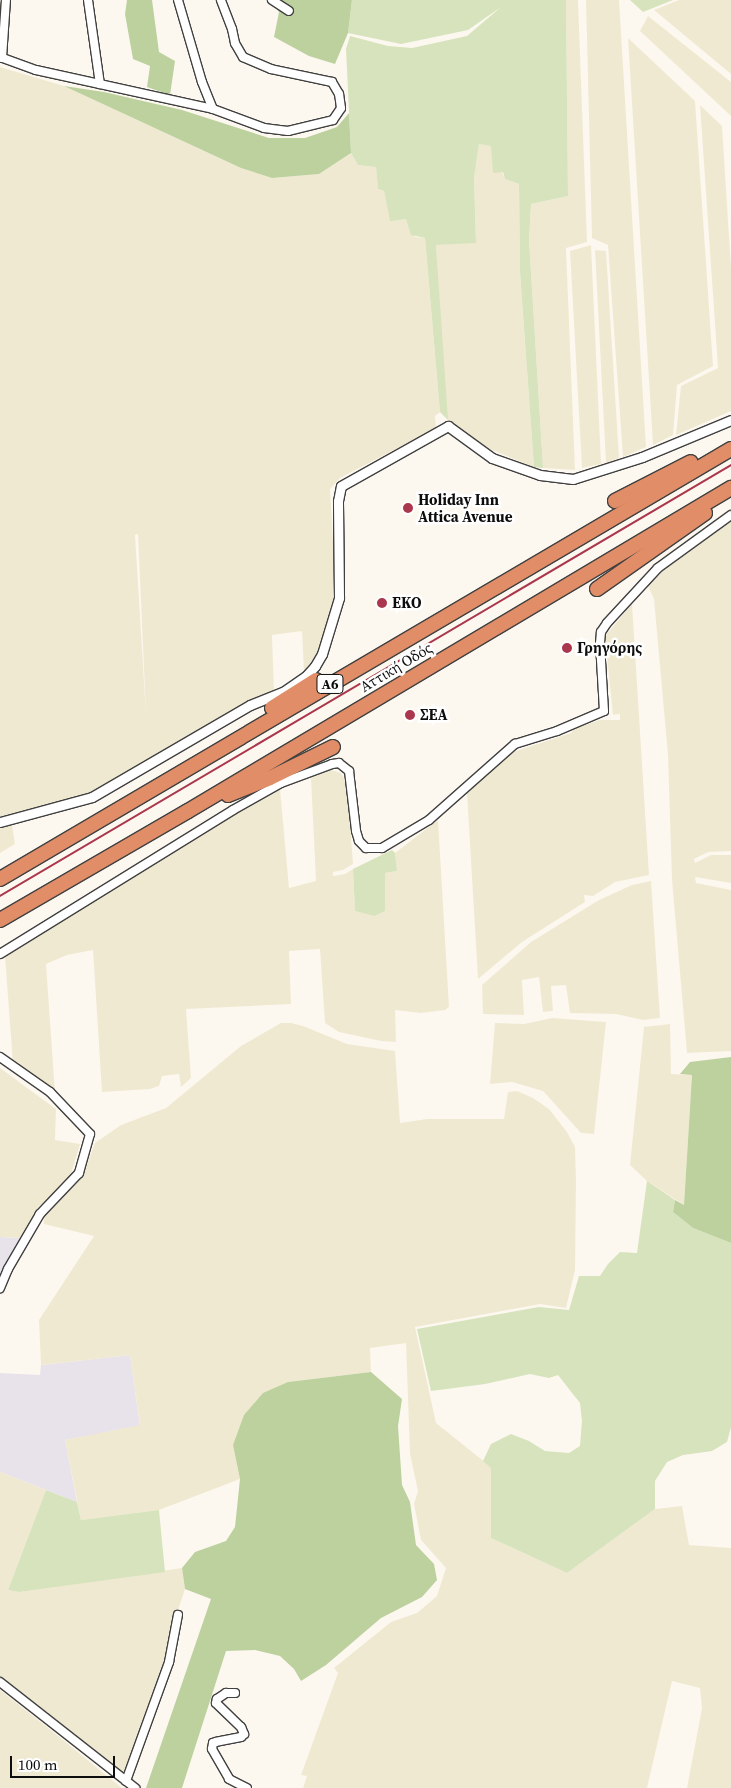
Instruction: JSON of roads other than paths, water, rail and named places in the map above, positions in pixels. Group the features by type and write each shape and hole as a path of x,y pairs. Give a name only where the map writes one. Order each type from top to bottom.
{"highway":[{"path":"615,501 707,454 731,448"},
{"name":"Αττική Οδός","path":"0,878 731,448"},
{"name":"Αττική Οδός","path":"0,920 188,811 731,488"},
{"path":"597,589 731,493"},
{"path":"97,821 143,786 244,726 316,680"},
{"path":"188,811 270,778 332,746"}],"street":[{"path":"6,0 1,58 36,70 213,109 264,128 288,131 333,120 341,108 339,94 332,82 280,72 243,57 235,43 221,0"},
{"path":"88,0 100,84"},
{"path":"178,0 202,82 213,109"},
{"path":"272,0 288,11"},
{"path":"0,822 92,797 250,705 288,689 307,675 322,654 339,598 338,501 341,486 448,426 492,458 540,475 572,479 642,457 731,420"},
{"path":"0,954 233,810 281,783 332,764 339,763 349,771 356,831 359,841 366,848 373,850 382,848 429,820 515,744 557,731 604,711 601,632 607,623 658,568 731,516"},
{"path":"0,1057 50,1092 90,1134 79,1173 40,1214 8,1269 0,1288"},
{"path":"126,1781 169,1662 178,1614"},
{"path":"0,1682 135,1788"},
{"path":"235,1693 226,1693 217,1699 216,1703 242,1727 244,1734 241,1737 213,1743 212,1749 229,1779 246,1788"}],"railway":[{"path":"0,896 731,465"}],"place":[{"name":"Holiday Inn Attica Avenue","path":"408,508"},
{"name":"EKO","path":"382,603"},
{"name":"Γρηγόρης","path":"567,648"},
{"name":"ΣΕΑ","path":"410,715"}]}
